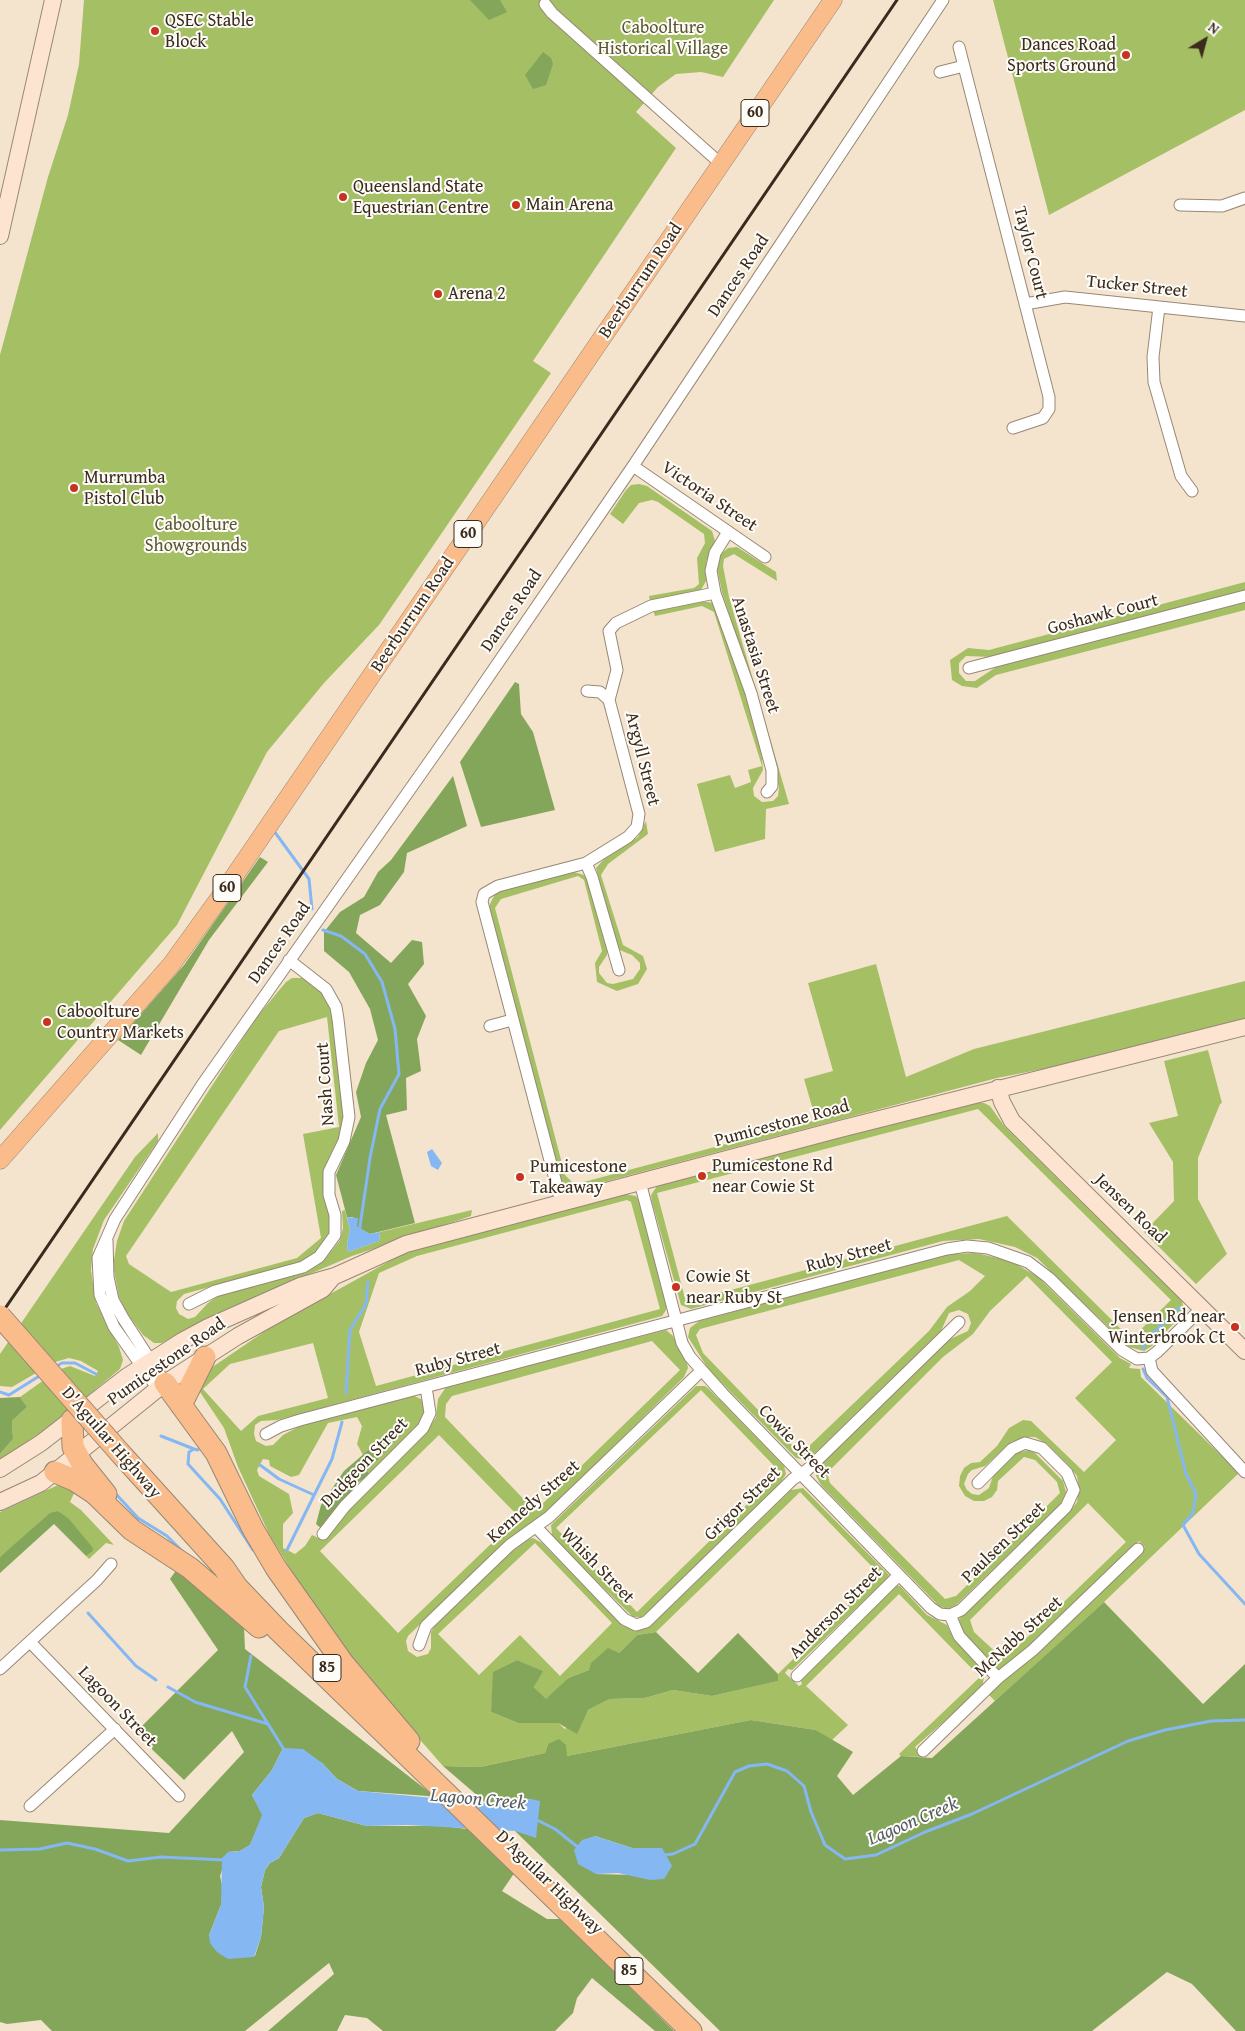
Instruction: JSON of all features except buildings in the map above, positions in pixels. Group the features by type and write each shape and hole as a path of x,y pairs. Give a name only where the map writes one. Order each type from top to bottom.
{"highway":[{"name":"D'Aguilar Highway","path":"0,1316 224,1568 237,1587 339,1690 409,1753"},
{"path":"181,1405 205,1357"},
{"path":"162,1386 181,1405 216,1453 253,1529 276,1568 343,1663 406,1737 409,1753"},
{"path":"72,1420 72,1442 76,1454 108,1496 110,1508"},
{"path":"54,1472 82,1485 110,1508 132,1530 190,1568 324,1683 339,1690"},
{"name":"D'Aguilar Highway","path":"224,1568 242,1581 409,1753 572,1911 691,2031"},
{"name":"D'Aguilar Highway","path":"572,1911 702,2031"}],"main road":[{"path":"0,236 53,0"},
{"name":"Beerburrum Road","path":"0,1160 171,965 269,826 833,0"},
{"name":"Pumicestone Road","path":"0,1469 42,1443 147,1363 216,1324 300,1286 335,1276 406,1244 998,1088 1245,1027"},
{"name":"Jensen Road","path":"998,1088 1002,1102 1012,1121 1245,1351"},
{"name":"Pumicestone Road","path":"0,1502 33,1488 162,1386 205,1357 323,1289 335,1276"}],"street":[{"name":"Dances Road","path":"162,1386 147,1363 114,1300 108,1277 107,1239 120,1212 202,1085 463,714 633,466 943,0"},
{"path":"545,4 552,13 721,164"},
{"name":"Taylor Court","path":"959,47 1050,404 1042,418 1013,428"},
{"path":"940,72 964,66"},
{"path":"1180,205 1222,206 1245,198"},
{"name":"Tucker Street","path":"1025,304 1065,297 1245,316"},
{"path":"1159,307 1153,357 1154,382 1180,476 1192,491"},
{"name":"Victoria Street","path":"633,466 766,557"},
{"name":"Anastasia Street","path":"728,532 712,559 711,571 715,593 751,693 772,770 772,786 767,792"},
{"name":"Argyll Street","path":"561,1202 482,907 484,894 498,886 586,863 628,837 638,821 637,807 609,700 617,670 609,631 616,623 651,606 715,593"},
{"name":"Goshawk Court","path":"969,668 1245,596"},
{"name":"Argyll Street","path":"587,692 600,692 609,700"},
{"path":"586,863 592,876 619,970"},
{"name":"Nash Court","path":"189,1304 215,1291 303,1267 325,1251 335,1234 335,1215 329,1195 328,1183 332,1163 346,1135 349,1117 336,1007 326,989 289,960"},
{"path":"490,1026 512,1020"},
{"name":"Cowie Street","path":"640,1182 682,1343 701,1371 930,1608 940,1614 950,1615"},
{"name":"Ruby Street","path":"266,1434 290,1422 676,1320 934,1252 974,1247 1004,1252 1035,1266 1127,1354 1137,1358 1149,1358"},
{"path":"1202,1308 1162,1348 1149,1358 1152,1371 1245,1472"},
{"name":"Grigor Street","path":"636,1625 646,1622 652,1617 793,1479 801,1474 959,1322"},
{"name":"Kennedy Street","path":"419,1645 426,1626 434,1618 510,1545 549,1517 701,1371"},
{"name":"Dudgeon Street","path":"323,1534 345,1506 423,1428 430,1413 426,1387"},
{"name":"Paulsen Street","path":"950,1615 961,1610 1066,1507 1074,1490 1067,1473 1042,1448 1025,1443 1012,1449 978,1483"},
{"name":"Whish Street","path":"536,1527 624,1619 636,1625"},
{"name":"McNabb Street","path":"923,1751 998,1678 1022,1661 1138,1549"},
{"path":"0,1669 97,1580 111,1564"},
{"name":"Anderson Street","path":"797,1676 899,1575"},
{"path":"950,1615 959,1636 998,1678"},
{"name":"Lagoon Street","path":"30,1642 179,1796"},
{"path":"30,1806 115,1729"}],"green space":[{"path":"84,0 774,0 723,77 701,72 676,74 658,87 636,112 676,148 533,361 551,373 379,625 324,683 267,752 177,925 0,1130 0,355 48,177 68,115 79,64"},
{"path":"470,0 500,0 507,12 489,20"},
{"name":"Dances Road Sports Ground","path":"993,0 1245,0 1245,110 1049,215"},
{"path":"543,52 551,58 553,64 546,85 533,89 525,75"},
{"path":"631,485 647,486 712,531 715,541 706,562 706,581 701,590 650,602 649,596 694,588 699,584 697,558 705,543 704,534 658,502 652,500 639,503 623,524 610,514 626,490"},
{"path":"737,547 776,572 777,581 734,554 724,559 723,566 729,597 789,804 766,809 765,839 715,852 697,784 730,775 735,788 751,782 748,770 762,766 714,612 702,606 655,616 653,610 702,601 713,603 749,703 762,758 763,770 753,788 754,796 762,802 773,801 778,796 779,787 758,702 722,592 717,568 721,554 728,548"},
{"path":"1245,582 1245,592 992,657 966,656 959,663 959,673 966,681 975,681 996,667 1011,662 1245,601 1245,610 996,675 977,688 962,686 952,680 950,660 968,648 989,650"},
{"path":"515,682 519,684 521,714 533,732 555,810 481,827 460,762"},
{"path":"453,776 467,826 407,853 404,872 380,905 360,915 356,933 391,963 412,940 422,942 424,964 408,984 426,1016 417,1039 421,1071 406,1078 407,1110 386,1115 415,1223 370,1234 357,1227 353,1217 347,1217 336,1175 361,1117 356,1092 366,1063 378,1040 370,1009 349,972 324,951 324,932 340,912 364,897 378,872 391,860"},
{"path":"646,821 648,834 608,864 601,875 623,945 643,956 647,969 638,984 617,991 597,982 595,963 602,951 584,880 578,876 501,899 495,908 565,1175 572,1182 580,1183 816,1120 804,1079 833,1071 808,983 876,964 906,1077 974,1049 1245,981 1245,1020 1048,1068 997,1078 577,1189 568,1188 560,1179 489,910 490,904 495,894 501,891 574,872 584,875 589,882 607,950 607,955 599,967 599,973 607,983 613,984 633,979 640,969 640,963 632,955 617,949 596,868 604,859 638,837"},
{"path":"260,857 268,862 209,940 141,1055 118,1040 184,965"},
{"path":"292,978 303,978 314,985 323,994 334,1018 344,1125 340,1140 329,1159 332,1229 328,1240 311,1257 297,1263 184,1294 177,1301 176,1308 179,1314 188,1319 195,1317 208,1303 218,1296 296,1275 316,1266 325,1259 340,1240 343,1228 342,1211 345,1210 350,1230 347,1243 348,1252 379,1241 380,1232 472,1210 471,1216 352,1256 211,1316 162,1343 154,1343 143,1335 126,1312 119,1297 113,1266 117,1241 124,1221 256,1018 286,982","holes":["327,1017 339,1127 303,1134 321,1238 297,1258 171,1292 129,1264 126,1256 279,1031"]},
{"path":"1208,1050 1222,1103 1198,1158 1198,1199 1227,1254 1196,1284 1144,1232 1174,1201 1173,1162 1149,1123 1178,1116 1164,1061"},
{"path":"969,1103 984,1103 990,1106 1005,1127 1182,1301 1184,1310 1182,1315 1152,1346 1144,1351 1129,1347 1037,1258 1015,1247 979,1239 943,1241 691,1309 681,1305 652,1202 651,1195 657,1186","holes":["978,1109 1171,1300 1131,1339 1007,1216 686,1302 657,1193"]},
{"path":"158,1133 158,1141 104,1220 93,1249 91,1270 96,1303 119,1347 123,1360 120,1369 55,1423 0,1460 0,1454 13,1439 12,1421 27,1407 20,1397 58,1370 70,1366 95,1376 98,1371 81,1361 69,1358 55,1362 12,1387 0,1386 0,1354 135,1157"},
{"path":"625,1194 636,1196 639,1201 666,1303 666,1310 662,1316 277,1420 261,1421 255,1425 254,1434 256,1441 266,1446 273,1445 283,1435 300,1426 404,1398 414,1396 421,1399 426,1409 421,1425 370,1475 367,1471 407,1427 381,1439 363,1455 357,1444 362,1426 357,1417 328,1423 299,1475 291,1477 270,1466 269,1460 263,1459 257,1470 259,1476 289,1494 293,1513 283,1524 283,1548 295,1554 305,1546 312,1535 323,1540 331,1533 343,1515 427,1432 436,1417 438,1399 446,1387 666,1330 673,1336 687,1363 688,1368 684,1377 543,1516 509,1538 408,1636 406,1641 408,1651 417,1657 428,1654 431,1648 431,1632 434,1627 509,1554 528,1539 533,1538 542,1543 623,1626 643,1629 653,1624 791,1490 803,1488 889,1575 887,1582 869,1596 792,1670 788,1669 785,1673 799,1686 802,1684 800,1679 895,1585 900,1586 927,1615 947,1625 952,1635 985,1672 982,1688 915,1747 922,1757 901,1756 899,1754 980,1677 899,1594 806,1686 848,1725 832,1740 816,1730 751,1720 567,1756 548,1744 545,1753 480,1767 443,1766 372,1685 301,1586 269,1534 238,1467 224,1428 196,1386 211,1368 274,1325 397,1257 414,1250","holes":["627,1200 631,1202 660,1309 376,1386 359,1332 379,1273 417,1256","652,1341 680,1370 535,1511 445,1417 446,1404 452,1396","313,1343 328,1398 258,1416 241,1431 203,1389 230,1364","439,1435 519,1517 398,1633 320,1551","800,1492 879,1574 778,1674 777,1681 712,1696 673,1690 645,1698 608,1699 588,1710 565,1729 558,1723 518,1723 491,1712 494,1672 517,1660 542,1671 534,1687 546,1700 568,1678 589,1670 619,1653 637,1635 656,1632","535,1543 612,1623 560,1676 520,1635 479,1675 438,1634"]},
{"path":"976,1253 1011,1261 1038,1277 1120,1358 1131,1364 1129,1368 1140,1369 1141,1377 1239,1473 1104,1602 995,1701 987,1693 1145,1547 1139,1541 1016,1660 1003,1670 998,1669 961,1632 958,1620 1077,1502 1079,1488 1077,1476 1070,1467 1047,1444 1035,1437 1029,1437 1011,1442 985,1466 972,1470 968,1474 964,1484 967,1490 972,1494 979,1495 989,1488 993,1476 1016,1453 1029,1450 1035,1453 1063,1481 1066,1492 1060,1505 956,1605 947,1609 939,1606 821,1485 816,1476 818,1467 948,1340 968,1331 971,1323 968,1314 959,1310 949,1313 941,1331 810,1458 805,1460 796,1458 709,1370 688,1337 690,1328 699,1321 949,1254","holes":["959,1260 985,1276 970,1291 947,1307 929,1331 805,1450 794,1447 703,1353 696,1335 700,1329","1027,1276 1112,1362 1075,1398 1116,1440 1084,1472 1031,1421 1023,1420 1009,1428 997,1446 980,1462 971,1463 964,1468 960,1476 959,1486 965,1496 974,1501 984,1501 992,1497 997,1490 998,1481 1024,1457 1035,1460 1057,1482 1060,1493 956,1596 945,1599 830,1483 827,1473 943,1357 973,1334 990,1311","1088,1503 1126,1542 1006,1657 1000,1656 974,1632 970,1620"]},
{"path":"696,1386 705,1386 709,1389 784,1466 786,1474 781,1482 641,1617 633,1617 555,1540 552,1535 551,1525","holes":["701,1390 780,1472 637,1612 556,1528"]},
{"path":"20,1397 27,1407 12,1421 13,1439 0,1454 0,1398"},
{"path":"401,1427 408,1427 367,1471 370,1475 357,1483 323,1530 316,1524 321,1505 344,1471 381,1439"},
{"path":"58,1485 76,1489 70,1502 81,1510 114,1545 106,1543 89,1559 86,1556 92,1552 58,1511 0,1557 0,1512"},
{"path":"58,1511 69,1519 93,1548 92,1552 86,1556 54,1524 0,1573 0,1557 50,1513"},
{"path":"177,1569 244,1627 245,1649 438,1799 428,1796 358,1791 337,1779 322,1763 283,1748 272,1770 252,1795 263,1815 250,1845 240,1851 228,1852 220,1876 223,1890 221,1905 209,1935 255,1956 261,1937 264,1907 261,1887 265,1870 270,1863 279,1858 304,1818 318,1813 367,1826 443,1826 467,1829 515,1872 502,1891 547,1919 561,1919 674,2031 655,2031 592,1978 577,1998 573,2013 555,2031 383,2031 367,2018 345,2015 337,2031 268,2031 334,1974 329,1963 245,2031 52,2031 41,2020 7,2024 0,2022 0,1820 169,1833 244,1752 232,1731 184,1780 135,1733 218,1650 170,1579"},
{"path":"1104,1602 1203,1704 1245,1664 1245,2031 1236,2031 1192,1984 1167,1972 1092,2031 720,2031 515,1831 531,1799 486,1803 443,1766 480,1767 545,1753 548,1744 559,1739 566,1745 567,1756 751,1720 816,1730 853,1752 837,1776 853,1795 901,1756 932,1758","holes":["595,1836 632,1848 662,1848 634,1875 596,1874"]},
{"path":"656,1632 698,1673 738,1633 778,1674 778,1681 712,1696 673,1690 645,1698 609,1699 588,1710 577,1734 558,1723 518,1723 491,1712 493,1672 517,1660 543,1671 534,1687 546,1699 568,1678 589,1670 591,1663 608,1648 619,1653 637,1635"}],"water":[{"path":"432,1149 442,1163 438,1170 431,1166 427,1152"},
{"path":"347,1217 358,1218 357,1227 370,1234 380,1232 379,1241 348,1252 347,1243 350,1230"},
{"path":"283,1748 303,1749 322,1763 337,1779 358,1791 486,1803 531,1799 540,1801 536,1838 515,1831 408,1825 367,1826 318,1813 304,1818 279,1858 270,1863 265,1870 261,1887 264,1907 261,1937 254,1957 228,1959 217,1952 210,1943 209,1935 221,1905 222,1858 228,1852 240,1851 250,1845 262,1815 252,1795 272,1770"},
{"path":"595,1836 632,1848 662,1848 672,1866 664,1879 650,1880 618,1873 596,1874 578,1864 574,1850 582,1840"}],"waterway":[{"path":"274,831 309,879 312,909"},
{"path":"323,930 341,936 365,954 382,982 395,1029 399,1074 380,1109 370,1158 359,1233"},
{"path":"346,1393 350,1330 366,1304 368,1282"},
{"path":"1143,1348 1145,1341 1179,1308"},
{"path":"55,1367 62,1363 75,1363 96,1374"},
{"path":"1143,1369 1147,1378 1167,1397 1186,1474 1196,1494 1193,1513 1183,1525 1199,1554 1245,1604"},
{"path":"0,1392 9,1395 41,1375"},
{"path":"287,1550 332,1459 342,1422"},
{"path":"161,1436 194,1449"},
{"path":"198,1450 194,1449 189,1452 188,1464 220,1499 253,1550"},
{"path":"260,1465 279,1479 314,1495"},
{"path":"115,1493 138,1518 167,1536 183,1552"},
{"path":"88,1613 136,1666 156,1680"},
{"path":"251,1656 245,1687 283,1748"},
{"path":"168,1687 195,1702 268,1724"},
{"name":"Lagoon Creek","path":"664,1855 673,1854 695,1844 735,1772 749,1766 767,1764 787,1771 804,1786 811,1812 825,1845 845,1859 876,1855 925,1832 972,1814 1128,1741 1165,1730 1211,1721 1245,1720"},
{"name":"Lagoon Creek","path":"535,1819 555,1829 579,1848"},
{"name":"Lagoon Creek","path":"0,1850 40,1849 67,1843 95,1849 128,1861 161,1857 225,1860"}],"railway":[{"path":"0,1316 897,0"}],"place":[{"name":"QSEC Stable Block","path":"155,31"},
{"name":"Dances Road Sports Ground","path":"1126,55"},
{"name":"Queensland State Equestrian Centre","path":"343,197"},
{"name":"Main Arena","path":"516,205"},
{"name":"Arena 2","path":"438,294"},
{"name":"Murrumba Pistol Club","path":"74,488"},
{"name":"Caboolture Country Markets","path":"47,1022"},
{"name":"Pumicestone Rd near Cowie St","path":"702,1176"},
{"name":"Pumicestone Takeaway","path":"520,1177"},
{"name":"Cowie St near Ruby St","path":"676,1287"},
{"name":"Jensen Rd near Winterbrook Ct","path":"1235,1327"}],"park label":[{"name":"Caboolture Historical Village","path":"663,38"},
{"name":"Caboolture Showgrounds","path":"196,535"}]}
